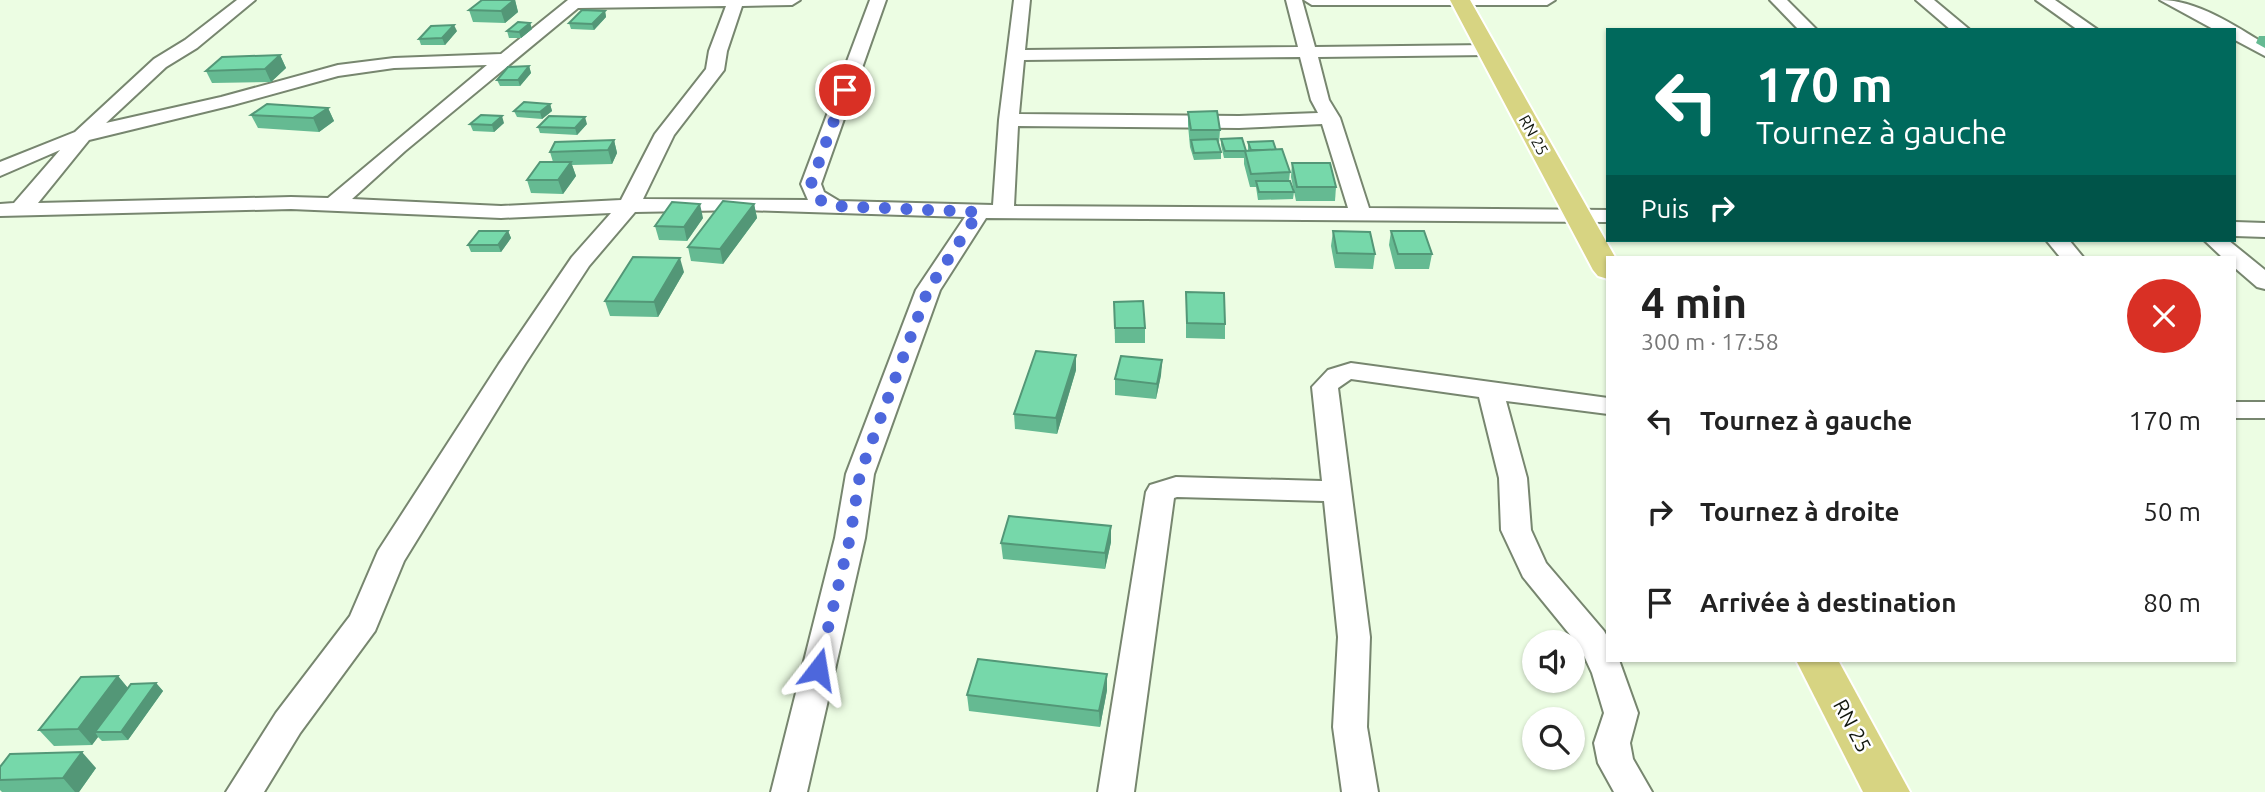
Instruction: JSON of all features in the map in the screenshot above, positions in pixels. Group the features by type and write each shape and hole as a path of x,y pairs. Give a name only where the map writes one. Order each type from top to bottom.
{"main road":[{"name":"RN 25","path":"1461,0 1606,266"},
{"name":"RN 25","path":"1818,662 1887,792"}],"street":[{"path":"10,209 83,134 160,64 247,0"},
{"path":"334,204 398,147 575,1 792,0"},
{"path":"834,206 818,199 813,194 811,184 878,0"},
{"path":"789,792 850,538 860,474 928,290 991,212 1009,120 1022,0"},
{"path":"1294,0 1320,100 1330,118 1360,213"},
{"path":"1312,0 1546,0"},
{"path":"1778,0 1807,28"},
{"path":"1924,0 1959,28"},
{"path":"2044,0 2087,28"},
{"path":"2168,0 2225,28"},
{"path":"244,792 288,723 364,622 389,559 520,353 580,262 629,206 665,134 715,70 718,51 736,1"},
{"path":"2236,34 2265,52"},
{"path":"1016,55 1488,50"},
{"path":"2236,52 2265,52"},
{"path":"0,170 32,153 83,134 255,96 306,78 356,67 506,59"},
{"path":"1009,120 1239,122 1330,118"},
{"path":"10,209 334,204 501,212 744,204 991,212 1606,216"},
{"path":"2236,229 2265,230"},
{"path":"2058,242 2072,256"},
{"path":"2218,242 2235,256"},
{"path":"2236,257 2265,282"},
{"path":"1360,792 1350,727 1354,637 1325,387 1330,378 1341,372 1359,370 1384,376 1606,406"},
{"path":"1490,389 1512,471 1516,530 1534,569 1587,632 1609,673 1620,713 1612,743 1616,763 1634,792"},
{"path":"2236,410 2265,410"},
{"path":"1116,792 1160,492 1176,486 1336,491"}],"building":[{"path":"482,0 514,0 501,11 469,10"},
{"path":"582,10 605,11 592,24 569,23"},
{"path":"518,22 530,23 519,32 507,31"},
{"path":"454,25 442,38 419,39 431,26"},
{"path":"280,55 265,69 206,71 222,57"},
{"path":"529,66 518,80 497,80 508,67"},
{"path":"524,102 550,104 540,112 514,111"},
{"path":"267,104 328,108 313,118 251,115"},
{"path":"1217,111 1220,130 1191,130 1188,112"},
{"path":"481,115 502,116 492,125 470,124"},
{"path":"549,116 585,117 575,128 538,127"},
{"path":"1242,138 1246,151 1225,151 1221,139"},
{"path":"1217,139 1221,152 1194,153 1191,140"},
{"path":"614,140 608,150 550,152 555,142"},
{"path":"1273,141 1276,150 1251,150 1248,142"},
{"path":"1282,149 1290,172 1251,174 1245,151"},
{"path":"540,162 571,162 558,180 527,180"},
{"path":"1292,163 1330,163 1336,187 1297,187"},
{"path":"1256,181 1290,181 1294,192 1259,192"},
{"path":"723,201 754,204 720,249 688,247"},
{"path":"672,202 700,204 684,227 655,226"},
{"path":"479,231 508,231 498,245 468,245"},
{"path":"1333,231 1370,232 1375,254 1337,253"},
{"path":"1391,231 1424,231 1432,254 1398,254"},
{"path":"633,257 680,258 654,302 605,301"},
{"path":"1186,292 1224,293 1225,324 1187,323"},
{"path":"1143,301 1145,328 1115,328 1114,302"},
{"path":"1036,351 1076,355 1056,418 1014,414"},
{"path":"1121,356 1162,360 1157,384 1115,379"},
{"path":"1009,516 1111,526 1105,553 1001,543"},
{"path":"978,659 1107,674 1099,711 967,695"},
{"path":"118,676 78,729 39,730 81,677"},
{"path":"156,683 121,732 95,732 131,684"},
{"path":"82,752 63,778 0,780 0,767 10,754"}],"route":[{"path":"818,669 850,538 860,474 928,290 946,258 979,212 834,206 818,199 813,194 811,184 845,90"}]}
